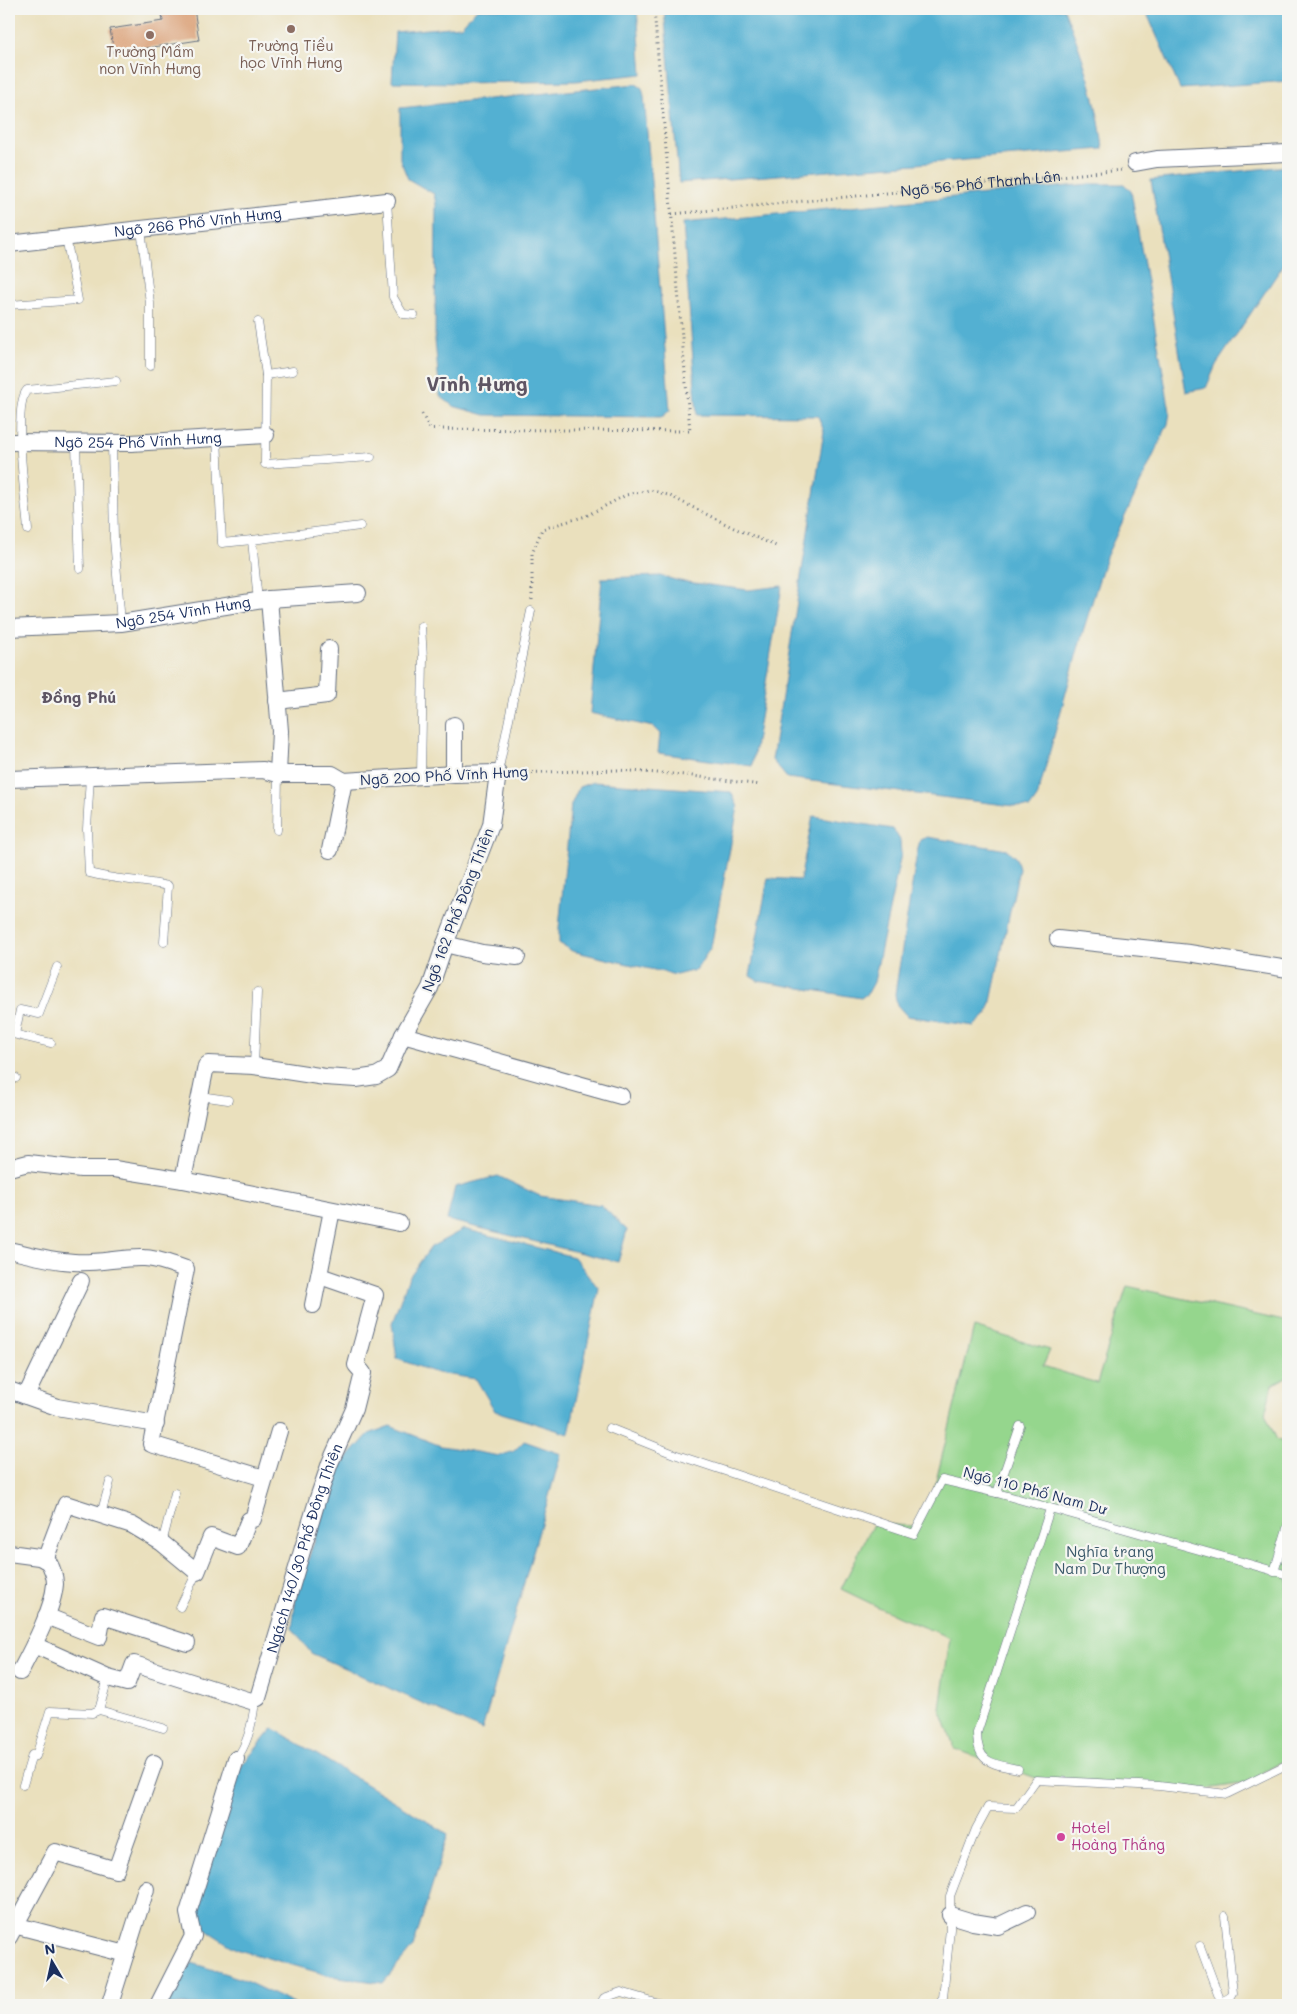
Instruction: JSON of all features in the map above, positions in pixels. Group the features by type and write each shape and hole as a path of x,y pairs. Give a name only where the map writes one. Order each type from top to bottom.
{"street":[{"path":"1136,163 1158,159 1288,153"},
{"name":"Ngõ 266 Phố Vĩnh Hưng","path":"9,244 220,222 386,201"},
{"name":"Ngõ 254 Phố Vĩnh Hưng","path":"15,442 112,444 266,435"},
{"name":"Ngõ 254 Vĩnh Hưng","path":"9,628 121,623 264,600 358,593"},
{"path":"264,600 280,731 278,774"},
{"path":"277,701 327,695 329,648"},
{"path":"454,725 454,774"},
{"name":"Ngõ 200 Phố Vĩnh Hưng","path":"9,779 263,770 278,774 332,774 344,781 498,773"},
{"name":"Ngõ 162 Phố Đông Thiên","path":"183,1180 206,1066 208,1064 254,1066 325,1077 356,1079 376,1076 388,1070 402,1035 430,988 444,944 491,825 498,773"},
{"path":"330,850 344,781"},
{"path":"1058,939 1189,953 1288,969"},
{"path":"444,944 482,953 517,957"},
{"path":"402,1035 621,1096"},
{"path":"9,1168 28,1163 81,1169 114,1169 183,1180 398,1224"},
{"path":"313,1305 332,1210"},
{"path":"9,1250 45,1259 74,1262 98,1263 146,1258 186,1269 151,1444 264,1478"},
{"name":"Ngách 140/30 Phố Đông Thiên","path":"255,1700 261,1689 317,1501 330,1463 354,1409 363,1372 356,1365 374,1294 320,1276"},
{"path":"26,1396 81,1281"},
{"path":"9,1390 58,1407 156,1424"},
{"path":"45,1560 66,1504 132,1525 162,1543 197,1572 211,1537 238,1547 249,1520 253,1519 278,1431"},
{"path":"9,1553 45,1560 51,1567 55,1584 46,1616 20,1672"},
{"path":"46,1616 99,1637 103,1616 187,1643"},
{"path":"34,1645 108,1678 127,1683 134,1664 251,1701 255,1700"},
{"path":"158,2005 193,1936 188,1912 236,1759"},
{"path":"126,1954 13,1921 55,1852 116,1870 154,1763"},
{"path":"112,2001 146,1889"},
{"path":"950,1915 973,1922 998,1926 1027,1912"}],"lane":[{"path":"386,201 394,297 403,314 414,315"},
{"path":"141,229 150,303 150,366"},
{"path":"9,304 78,300 66,237"},
{"path":"258,322 266,375 265,464 371,456"},
{"path":"266,375 293,371"},
{"path":"28,530 15,442 23,395 27,390 116,381"},
{"path":"217,438 222,543 360,526"},
{"path":"76,444 80,569"},
{"path":"112,444 114,539 121,623"},
{"path":"252,540 264,600"},
{"path":"498,773 531,611"},
{"path":"421,776 422,626"},
{"path":"277,830 278,774"},
{"path":"90,776 87,829 90,873 114,880 141,880 168,886 164,942"},
{"path":"50,1043 12,1034 20,1010 39,1014 57,967"},
{"path":"254,1066 257,992"},
{"path":"200,1096 228,1100"},
{"path":"997,1493 1020,1426"},
{"name":"Ngõ 110 Phố Nam Dư","path":"609,1428 674,1454 914,1534 942,1480 997,1493 1288,1575"},
{"path":"101,1514 110,1482"},
{"path":"162,1543 175,1493"},
{"path":"1018,1768 990,1763 983,1759 978,1746 977,1733 1050,1509"},
{"path":"1274,1572 1288,1525"},
{"path":"180,1607 197,1572"},
{"path":"100,1710 108,1678"},
{"path":"236,1759 242,1751 254,1714 255,1700"},
{"path":"23,1785 32,1755 36,1756 50,1712 92,1713 100,1710 162,1728"},
{"path":"939,2005 943,1998 950,1896 976,1829 988,1806 1016,1808 1036,1780 1159,1786 1227,1794 1288,1764"},
{"path":"1200,1946 1221,2004 1230,1998 1233,1993 1225,1916"},
{"path":"600,2005 604,1998 621,1992 665,2005"}],"path":[{"path":"422,414 430,429 690,432 654,9"},
{"name":"Ngõ 56 Phố Thanh Lân","path":"672,214 1121,171 1136,163"},
{"path":"531,611 532,554 542,529 586,516 626,495 650,490 668,495 734,528 776,546"},
{"name":"Ngõ 200 Phố Vĩnh Hưng","path":"498,773 617,770 685,775 761,786"}],"green space":[{"name":"Nghĩa trang Nam Dư Thượng","path":"1127,1286 1288,1322 1288,1376 1272,1385 1265,1414 1277,1440 1288,1443 1288,1758 1246,1783 1200,1790 1039,1779 955,1749 940,1709 950,1638 899,1617 841,1589 873,1524 914,1526 934,1489 974,1327 1050,1350 1043,1366 1097,1383"}],"water":[{"path":"477,9 637,9 642,74 576,81 392,82 395,32 461,26"},
{"path":"664,9 1064,9 1088,77 1101,131 1103,149 679,183"},
{"path":"1145,9 1288,9 1288,81 1180,89"},
{"path":"636,84 642,88 644,96 670,410 662,417 485,415 453,406 440,396 435,340 436,204 434,194 408,179 400,159 400,108"},
{"path":"1288,166 1288,258 1216,365 1206,388 1186,392 1151,180"},
{"path":"1090,184 1124,184 1131,191 1170,412 1168,424 1106,557 1081,638 1037,798 1030,808 787,778 772,760 824,431 818,416 697,415 683,223"},
{"path":"661,576 679,581 748,590 782,586 752,766 658,753 660,734 653,727 590,713 602,578"},
{"path":"593,782 731,792 738,807 711,947 696,970 676,975 572,951 559,943 571,805 579,787"},
{"path":"813,816 893,829 900,840 901,854 874,982 868,993 861,998 758,981 750,976 768,878 800,880"},
{"path":"927,837 1007,850 1016,858 1019,869 990,1006 987,1014 974,1026 907,1016 897,1005 895,994 917,853 920,840"},
{"path":"498,1176 540,1196 601,1205 627,1230 618,1262 447,1220 455,1187"},
{"path":"464,1229 574,1257 599,1289 569,1434 495,1411 476,1379 437,1373 397,1359 392,1323 409,1277 431,1247"},
{"path":"390,1426 441,1446 500,1456 514,1451 524,1441 561,1454 482,1730 311,1653 292,1628 296,1597 338,1468 369,1434"},
{"path":"273,1728 448,1834 413,1947 383,1983 331,1976 236,1949 192,1921 239,1769"},
{"path":"192,1963 239,1978 296,2005 162,2005"}],"building":[{"path":"161,9 194,9 199,40 114,53 110,29 163,21"}],"place":[{"name":"Trường Tiểu học Vĩnh Hưng","path":"291,29"},
{"name":"Trường Mầm non Vĩnh Hưng","path":"150,35"},
{"name":"Hotel Hoàng Thắng","path":"1061,1837"}],"district":[{"name":"Vĩnh Hưng","path":"477,384"},
{"name":"Đồng Phú","path":"79,697"}]}
